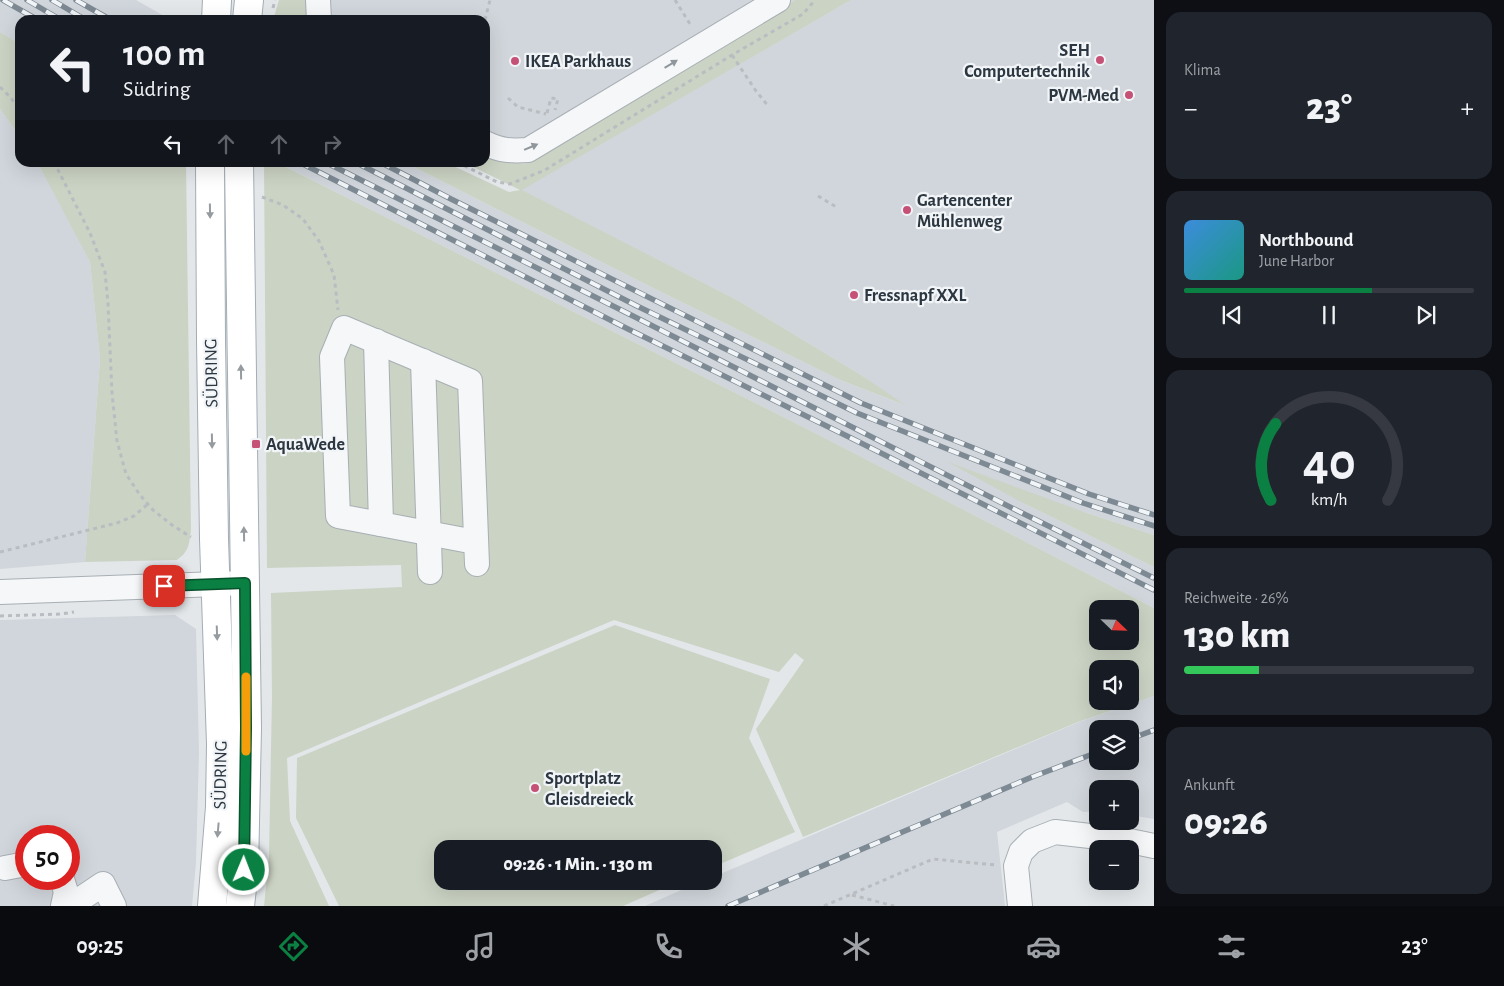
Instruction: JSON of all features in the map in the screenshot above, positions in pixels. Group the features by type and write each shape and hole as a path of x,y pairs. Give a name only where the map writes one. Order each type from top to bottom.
{"main road":[{"path":"216,15 217,0"},
{"path":"248,15 249,0"},
{"name":"SÜDRING","path":"210,167 210,340 215,584 221,734 220,807 212,906"},
{"name":"SÜDRING","path":"239,167 246,738 244,870 240,906"}],"street":[{"path":"490,146 510,152 528,150 778,0"},
{"path":"344,328 470,381 476,553 429,533 338,516 332,357 344,328"},
{"path":"376,341 381,524"},
{"path":"423,361 430,572"},
{"path":"0,592 245,583"},
{"path":"1020,906 1018,859 1032,841 1055,832 1125,840 1154,846"},
{"path":"70,906 103,884 114,906"},
{"path":"63,906 65,890"}],"path":[{"path":"486,15 490,0"},
{"path":"674,0 690,24"},
{"path":"732,55 769,107"},
{"path":"0,87 15,103"},
{"path":"508,98 518,107 554,115 558,99 551,98 547,113"},
{"path":"57,167 90,233 104,272 108,303 112,393 117,442 126,474 148,504 172,525 196,540"},
{"path":"257,195 283,205 303,219 319,241 334,276 340,318 344,328"},
{"path":"818,196 838,208"},
{"path":"0,552 117,523 134,516 148,504"},
{"path":"0,616 77,612"},
{"path":"824,906 933,859 1018,859"},
{"path":"851,895 894,906"}],"shaded area":[{"path":"0,0 136,0 162,15 15,15 15,41 0,32"},
{"path":"309,0 795,0 686,68 525,164 506,161 490,154 490,15 308,15"},
{"path":"851,0 1154,0 1154,535 1084,512 1023,503 1154,567 1154,608 815,433 286,167 414,167 840,380 902,404 866,378 737,300 521,190"},
{"path":"0,109 15,130 15,167 42,168 90,262 100,359 85,562 0,569"},
{"path":"175,615 196,629 199,752 196,863 192,906 0,906 0,620"},
{"path":"1154,696 1154,819 1139,816 1139,780 1089,780 1089,812 1083,812 1067,802 997,832 1005,906 645,906 681,890 722,890 722,873 1079,722 1114,710 1139,710 1139,701"}],"green space":[{"path":"279,0 309,0 308,15 274,15"},
{"path":"795,0 851,0 522,190 737,300 866,378 905,405 840,380 414,167 456,167 509,192 520,190 473,167 490,167 490,154 506,161 525,164 686,68"},
{"path":"0,32 15,41 15,130 0,109"},
{"path":"40,167 186,167 191,530 188,547 177,560 85,562 100,359 90,262"},
{"path":"264,167 286,167 815,433 1139,600 1089,600 1089,650 1139,650 1139,600 1154,608 1154,696 1139,701 1139,660 1089,660 1089,710 1113,710 1078,722 803,837 756,729 804,660 795,653 779,672 614,620 287,758 290,821 329,906 264,906 269,857 272,696 271,593 402,587 401,565 267,568"},
{"path":"948,462 1084,512 1154,535 1154,567 1023,503"},
{"name":"Sportplatz Gleisdreieck","path":"615,625 770,679 749,738 795,832 722,863 722,840 434,840 434,890 659,890 623,906 339,906 296,818 297,758"}],"railway":[{"path":"3,0 29,15"},
{"path":"27,0 52,15"},
{"path":"52,0 78,15"},
{"path":"76,0 102,15"},
{"path":"309,167 628,329 1154,590"},
{"path":"335,167 1154,578"},
{"path":"365,167 637,306 857,413 1083,503 1154,526"},
{"path":"390,167 861,403 1089,494 1154,515"},
{"path":"1139,736 1154,730"},
{"path":"728,906 1032,777 1089,755"}],"slow traffic":[{"path":"246,677 246,751"}],"place":[{"name":"SEH Computertechnik","path":"1100,60"},
{"name":"IKEA Parkhaus","path":"515,61"},
{"name":"PVM-Med","path":"1129,95"},
{"name":"Gartencenter Mühlenweg","path":"907,210"},
{"name":"Fressnapf XXL","path":"854,295"},
{"name":"AquaWede","path":"256,444"},
{"name":"Sportplatz Gleisdreieck","path":"535,788"}],"route":[{"path":"164,586 245,583 246,728 244,870"}]}
